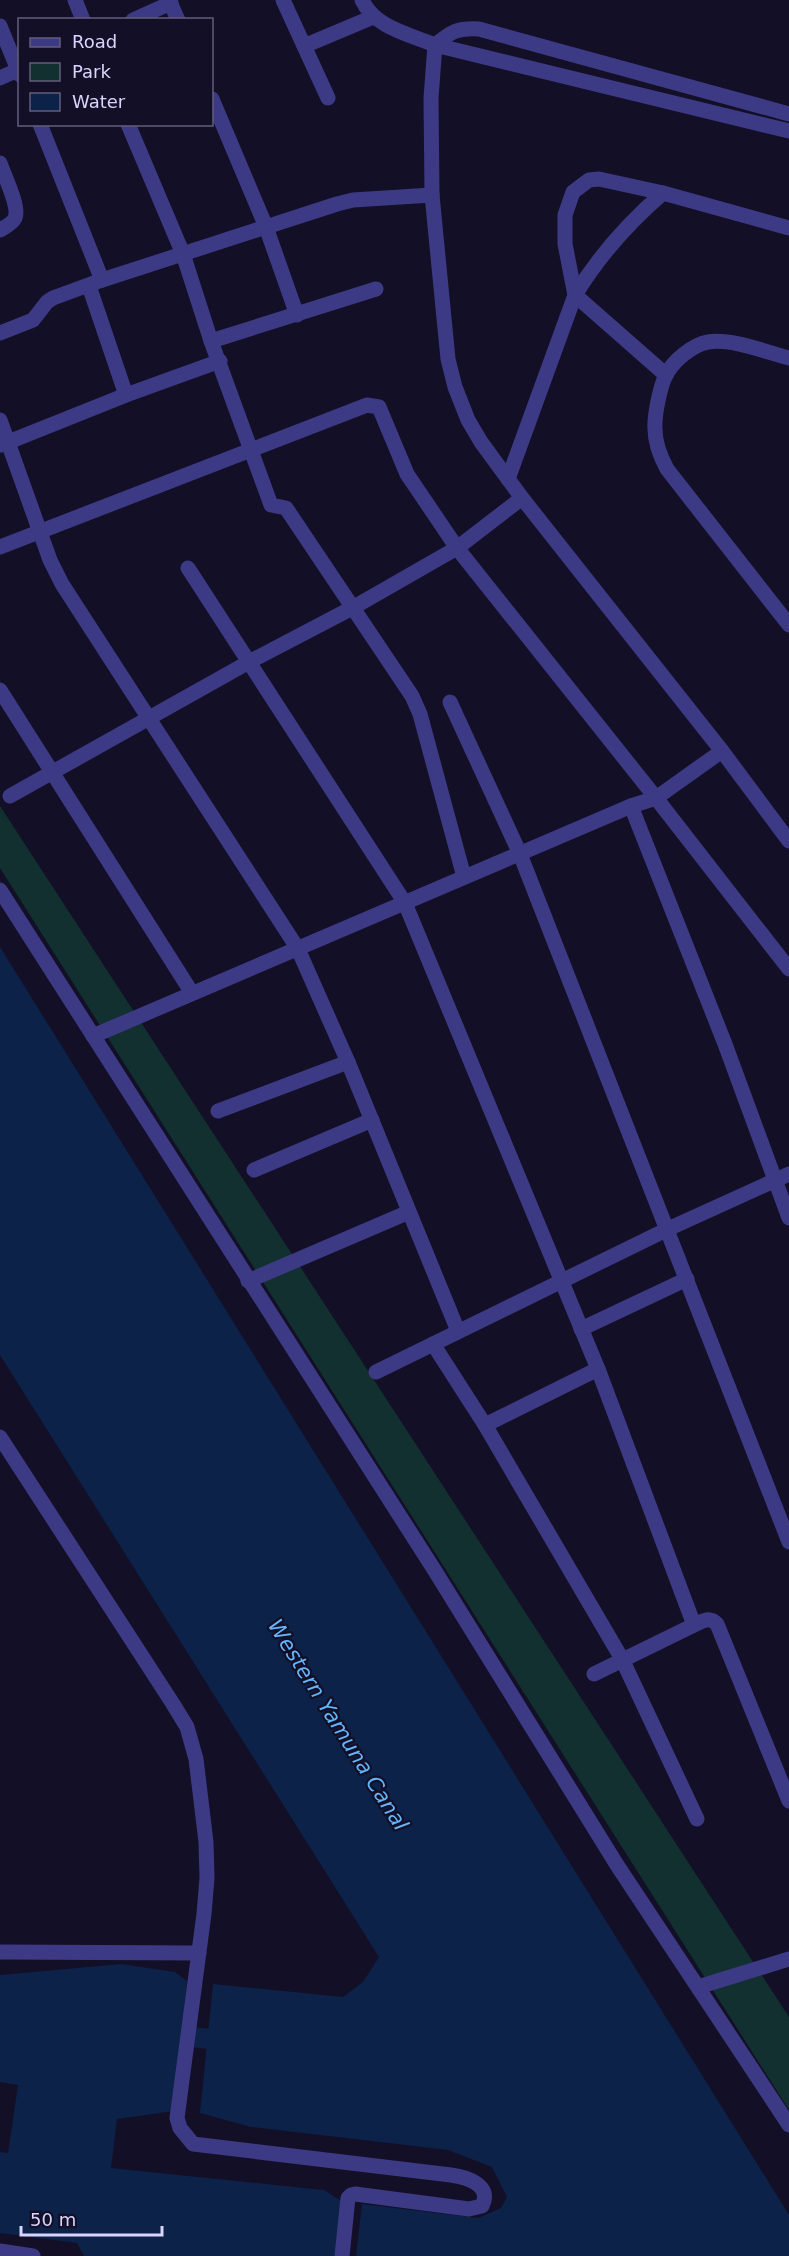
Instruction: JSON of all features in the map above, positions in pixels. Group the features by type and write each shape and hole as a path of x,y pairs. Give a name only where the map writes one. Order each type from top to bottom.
{"street":[{"path":"75,0 82,18"},
{"path":"283,0 328,98"},
{"path":"137,18 170,2 177,18"},
{"path":"304,46 366,5 383,24 435,45 789,130"},
{"path":"0,26 18,69"},
{"path":"789,114 479,29 462,28 450,33 435,45 431,98 432,195 448,359 455,387 477,435 508,479 722,751 789,841"},
{"path":"0,78 18,71"},
{"path":"213,101 266,227 297,315"},
{"path":"41,126 96,283 126,395"},
{"path":"129,126 183,254 211,341 271,505 286,508 405,684 420,714 464,877"},
{"path":"0,163 16,208 16,217 11,224 0,230"},
{"path":"666,375 575,295 565,244 565,214 573,192 590,180 599,179 663,193 789,228"},
{"path":"508,479 575,295 590,271 626,227 663,193"},
{"path":"0,333 33,320 53,298 266,227 353,200 432,195"},
{"path":"211,341 376,289"},
{"path":"789,358 720,341 705,342 694,346 666,375 654,428 659,456 666,469 789,625"},
{"path":"4,443 220,361"},
{"path":"0,547 367,405 379,407 407,474 457,548 789,969"},
{"path":"0,420 4,443 50,560 62,584 298,949 348,1062 458,1331"},
{"path":"10,796 457,548 522,498"},
{"path":"188,568 405,903 598,1369 694,1625"},
{"path":"0,690 192,993"},
{"path":"450,702 520,854 789,1542"},
{"path":"93,1036 464,877 656,798 722,751"},
{"path":"631,807 725,1044 789,1218"},
{"path":"0,890 435,1571 617,1865 789,2125"},
{"path":"218,1111 348,1062"},
{"path":"254,1170 372,1120"},
{"path":"376,1371 668,1229 789,1174"},
{"path":"248,1281 410,1212"},
{"path":"581,1329 687,1279"},
{"path":"433,1344 485,1425 622,1659 698,1820"},
{"path":"485,1425 598,1369"},
{"path":"0,1437 187,1727 196,1759 206,1842 207,1878 177,2118 180,2128 193,2144 470,2178 477,2183 485,2197 482,2206 468,2209 355,2194 348,2198 342,2256"},
{"path":"594,1674 694,1625 709,1619 717,1624 789,1801"},
{"path":"0,1952 199,1953"},
{"path":"698,1987 789,1959"},
{"path":"0,2251 33,2256"}],"green space":[{"path":"0,806 789,2017 789,2110 0,868"}],"water":[{"name":"Western Yamuna Canal","path":"0,947 789,2215 789,2256 356,2256 362,2204 478,2218 501,2208 507,2197 492,2167 448,2150 251,2127 200,2113 213,1984 343,1997 363,1982 379,1957 0,1355"},
{"path":"121,1964 175,1972 187,1981 174,2111 117,2119 111,2168 324,2190 343,2202 336,2256 84,2256 77,2243 0,2233 0,2152 8,2153 18,2085 0,2082 0,1975"}],"waterway":[{"path":"169,2034 232,2042"}]}
